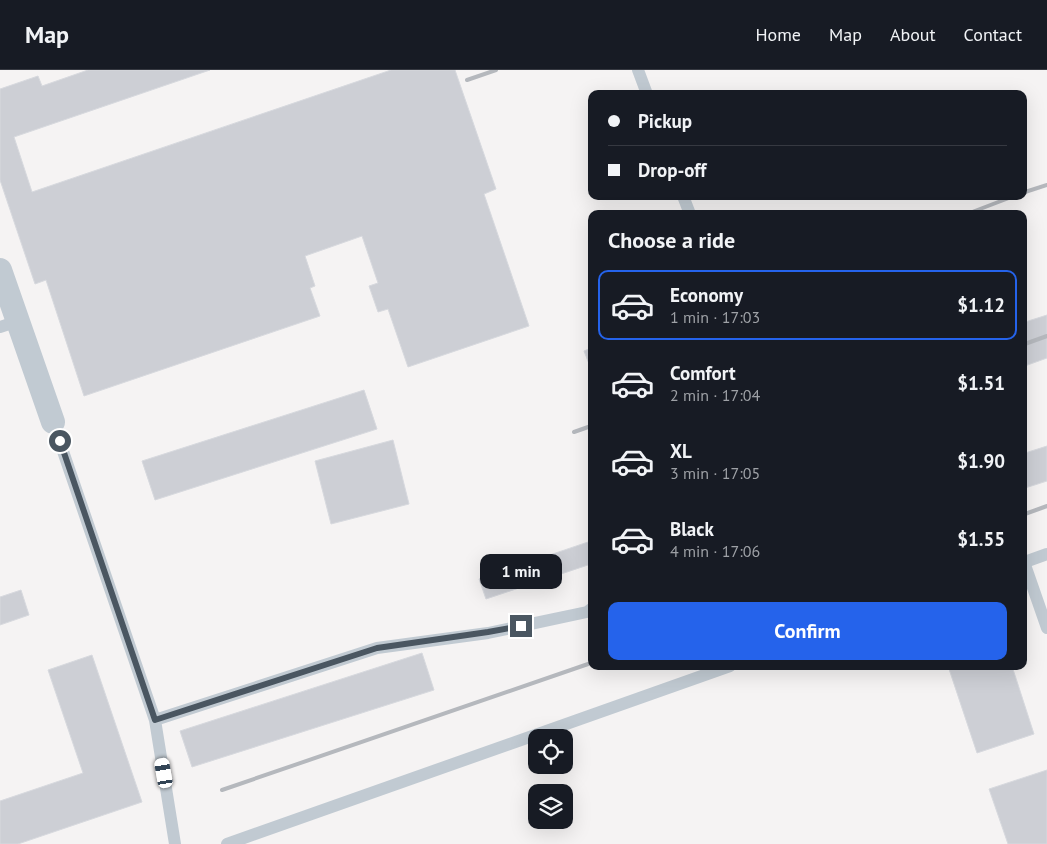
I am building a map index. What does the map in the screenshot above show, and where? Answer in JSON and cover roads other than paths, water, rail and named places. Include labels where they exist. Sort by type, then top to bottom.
[{"type":"street","points":[[0,270],[9,324],[53,422]]},
{"type":"lane","points":[[638,70],[646,90]]},
{"type":"lane","points":[[53,422],[155,720],[175,844]]},
{"type":"lane","points":[[1027,562],[1047,554]]},
{"type":"lane","points":[[1027,574],[1047,628]]},
{"type":"lane","points":[[155,720],[377,648],[488,632],[588,612]]},
{"type":"lane","points":[[227,844],[719,670]]},
{"type":"railway","points":[[467,80],[496,70]]},
{"type":"railway","points":[[1027,191],[1047,185]]},
{"type":"railway","points":[[977,210],[1004,200]]},
{"type":"railway","points":[[1027,343],[1047,336]]},
{"type":"railway","points":[[574,432],[588,427]]},
{"type":"railway","points":[[1027,513],[1047,506]]},
{"type":"railway","points":[[222,790],[588,664]]}]
